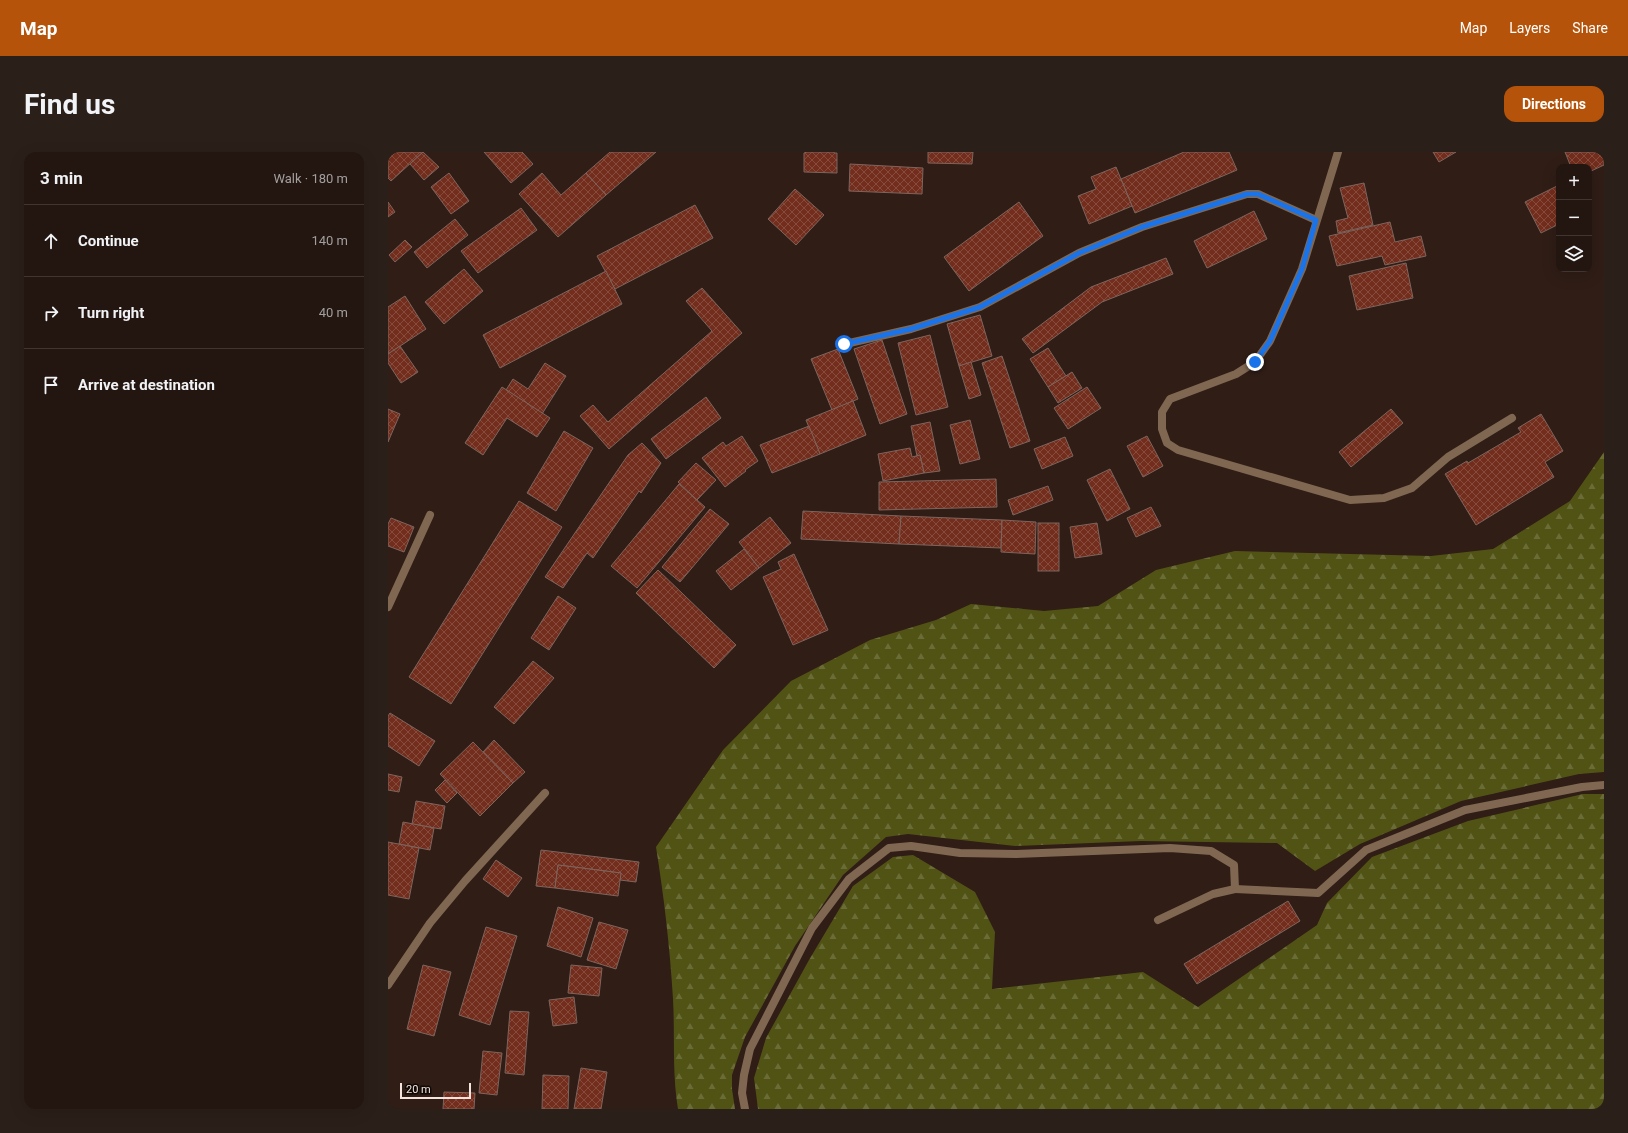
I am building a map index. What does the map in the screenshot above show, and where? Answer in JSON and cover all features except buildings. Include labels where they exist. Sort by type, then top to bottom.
[{"type":"street","points":[[1338,152],[1302,269],[1270,341],[1255,362],[1236,374],[1170,399],[1162,412],[1162,430],[1167,442],[1178,450],[1350,500],[1384,498],[1412,488],[1448,457],[1512,418]]},
{"type":"street","points":[[844,344],[911,329],[980,307],[1079,253],[1142,227],[1247,194],[1258,194],[1316,220]]},
{"type":"street","points":[[388,607],[430,515]]},
{"type":"street","points":[[1158,920],[1213,894],[1235,889],[1318,893],[1366,850],[1465,810],[1582,787],[1604,785]]},
{"type":"street","points":[[388,985],[435,917],[465,881],[545,793]]},
{"type":"street","points":[[745,1109],[742,1093],[744,1075],[750,1049],[812,928],[849,879],[889,848],[910,846],[960,853],[1016,854],[1170,848],[1211,851],[1234,865],[1235,889]]},
{"type":"green space","points":[[1604,452],[1604,772],[1579,774],[1461,801],[1360,844],[1315,871],[1277,843],[1141,841],[1015,846],[908,834],[886,837],[843,875],[795,946],[745,1037],[732,1075],[732,1089],[735,1109],[678,1109],[674,1068],[673,999],[670,961],[656,847],[723,750],[791,681],[870,640],[936,620],[971,604],[1044,611],[1098,606],[1156,570],[1235,551],[1431,556],[1493,549],[1570,501]]},
{"type":"green space","points":[[1583,794],[1604,794],[1604,1109],[758,1109],[754,1078],[766,1038],[809,960],[853,886],[893,857],[913,855],[975,892],[995,932],[992,989],[1143,972],[1198,1007],[1317,925],[1327,903],[1372,857],[1468,821]]},
{"type":"route","points":[[844,344],[911,329],[980,307],[1079,253],[1142,227],[1247,194],[1258,194],[1316,220],[1302,269],[1270,341],[1255,362]]}]
